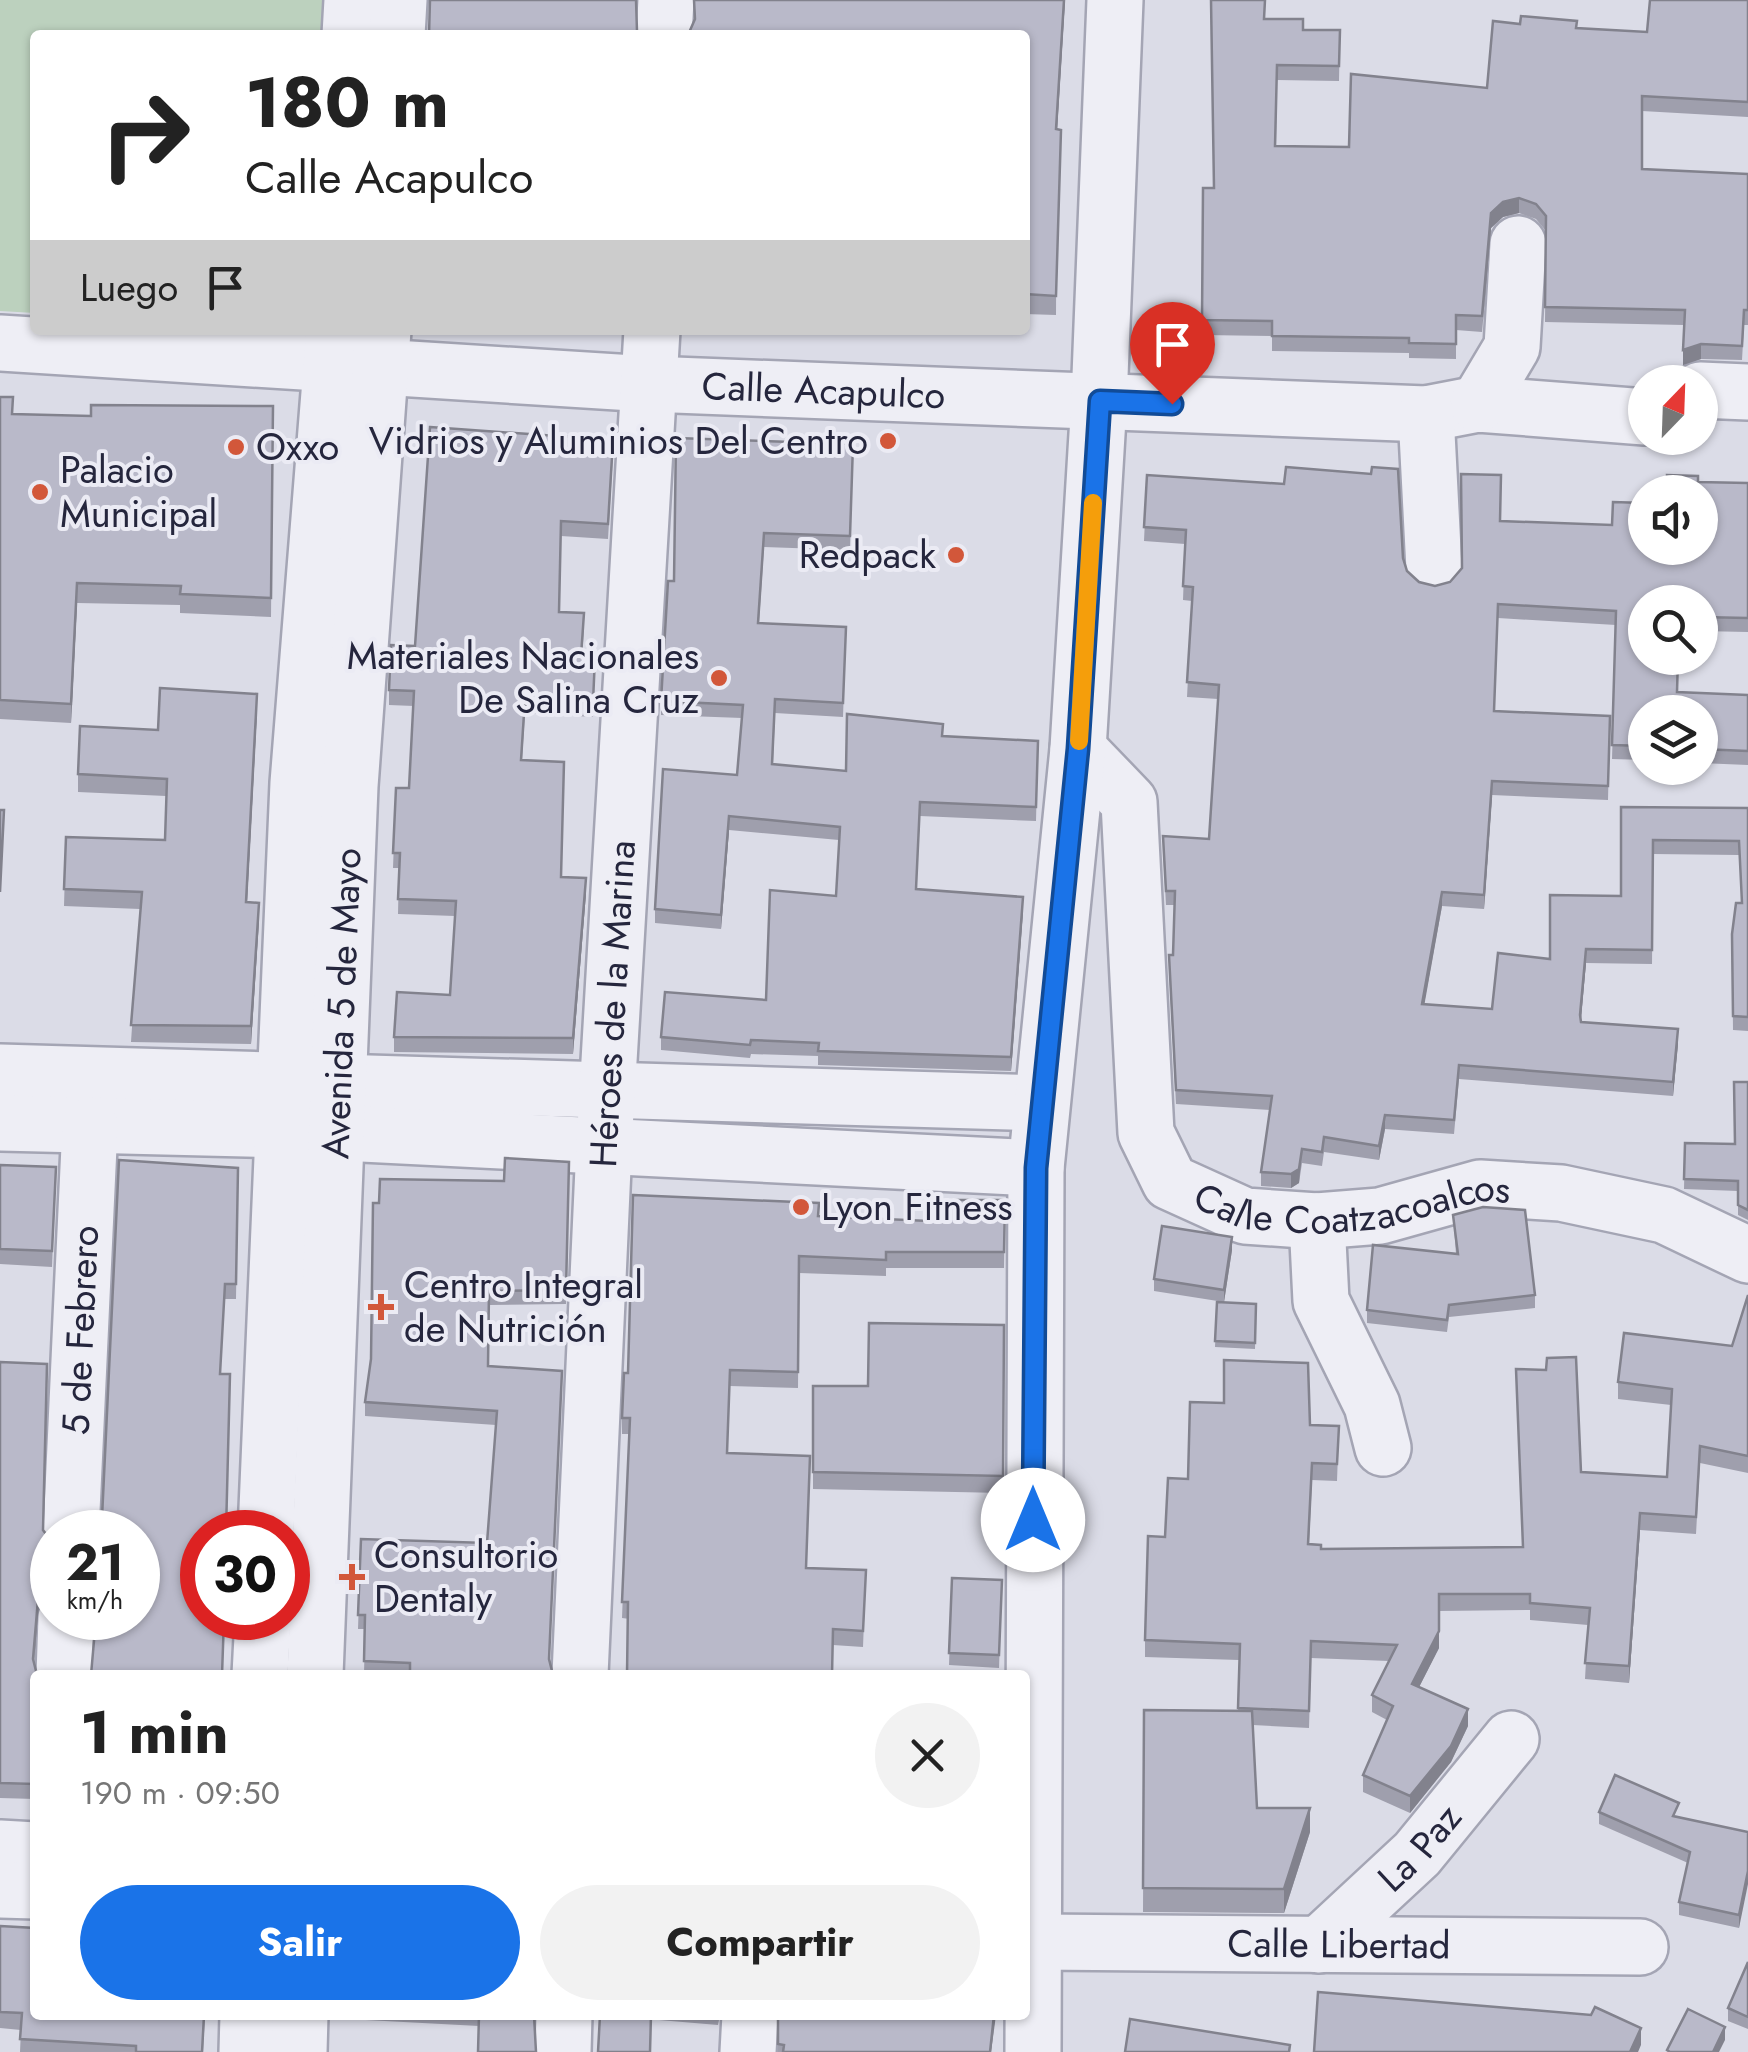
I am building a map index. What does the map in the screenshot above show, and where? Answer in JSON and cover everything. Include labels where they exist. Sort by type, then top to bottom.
[{"type":"street","points":[[350,30],[352,0]]},
{"type":"street","points":[[397,30],[399,0]]},
{"type":"street","points":[[664,30],[666,0]]},
{"type":"street","points":[[1030,1670],[1036,1168],[1078,749],[1100,401],[1114,0]]},
{"type":"street","points":[[1434,569],[1452,409],[1512,347],[1518,244]]},
{"type":"street","name":"Héroes de la Marina","points":[[580,1670],[606,1120],[652,335]]},
{"type":"street","name":"Calle Acapulco","points":[[0,343],[357,347],[649,384],[1628,416]]},
{"type":"street","name":"Avenida 5 de Mayo","points":[[267,1510],[284,1104],[324,784],[357,347]]},
{"type":"street","points":[[1452,409],[1582,384],[1628,386]]},
{"type":"street","points":[[1718,391],[1748,392]]},
{"type":"street","points":[[1718,418],[1748,418]]},
{"type":"street","name":"Calle Coatzacoalcos","points":[[1078,749],[1129,802],[1146,1133],[1170,1182],[1246,1216],[1317,1222],[1380,1216],[1480,1188],[1561,1193],[1664,1215],[1748,1255]]},
{"type":"street","name":"Avenida 5 de Mayo","points":[[315,1670],[340,1106],[324,784]]},
{"type":"street","points":[[0,1072],[284,1104],[606,1120],[1036,1168]]},
{"type":"street","points":[[606,1120],[1041,1103]]},
{"type":"street","points":[[0,1123],[90,1126],[284,1104]]},
{"type":"street","name":"5 de Febrero","points":[[71,1510],[90,1126]]},
{"type":"street","points":[[1317,1222],[1321,1301],[1372,1405],[1383,1448]]},
{"type":"street","points":[[64,1670],[65,1640]]},
{"type":"street","points":[[260,1670],[261,1640]]},
{"type":"street","name":"La Paz","points":[[1320,1945],[1417,1854],[1510,1738]]},
{"type":"street","points":[[1030,1842],[1037,1942],[1033,2052]]},
{"type":"street","points":[[0,1848],[30,1850]]},
{"type":"street","points":[[0,1890],[30,1892]]},
{"type":"street","name":"Calle Libertad","points":[[1037,1942],[1640,1947]]},
{"type":"street","points":[[247,2052],[248,2020]]},
{"type":"street","points":[[299,2052],[300,2020]]},
{"type":"street","points":[[562,2052],[564,2020]]},
{"type":"street","points":[[748,2052],[750,2020]]},
{"type":"green space","points":[[0,0],[342,0],[340,30],[30,30],[30,313],[0,311]]},
{"type":"building","points":[[430,0],[636,0],[637,30],[429,30]]},
{"type":"building","points":[[694,0],[1064,0],[1056,129],[1061,130],[1056,296],[1030,294],[1030,30],[690,30],[695,19]]},
{"type":"building","points":[[1211,0],[1265,0],[1264,19],[1303,19],[1303,30],[1340,30],[1339,66],[1277,65],[1275,146],[1349,147],[1351,74],[1487,88],[1493,21],[1520,24],[1521,16],[1577,21],[1576,28],[1647,32],[1650,0],[1748,0],[1748,102],[1642,96],[1642,169],[1748,174],[1748,310],[1744,310],[1742,346],[1701,344],[1683,350],[1685,310],[1545,307],[1546,216],[1536,204],[1519,198],[1503,202],[1491,213],[1482,316],[1456,315],[1456,344],[1409,343],[1409,338],[1272,336],[1272,321],[1202,320],[1203,188],[1214,188]]},
{"type":"building","points":[[0,397],[13,397],[12,414],[91,416],[91,405],[273,406],[271,598],[180,594],[181,586],[77,583],[71,704],[0,700]]},
{"type":"building","points":[[430,427],[613,440],[608,524],[561,521],[559,612],[584,613],[581,656],[595,657],[593,702],[525,698],[521,760],[564,762],[561,877],[586,878],[573,1038],[394,1037],[397,992],[450,995],[456,901],[398,899],[400,853],[393,853],[396,788],[409,788],[414,691],[389,690],[391,645],[415,646]]},
{"type":"building","points":[[676,438],[853,444],[850,536],[764,533],[758,623],[846,627],[843,703],[775,699],[772,764],[846,771],[847,714],[943,724],[942,736],[1038,741],[1036,807],[920,802],[916,889],[1023,897],[1011,1057],[818,1051],[819,1043],[751,1040],[750,1045],[661,1037],[665,992],[766,1000],[770,890],[836,896],[840,827],[729,816],[721,915],[655,909],[663,769],[737,775],[743,705],[661,701],[668,581],[674,581]]},
{"type":"building","points":[[1286,467],[1371,474],[1372,467],[1398,469],[1407,571],[1419,582],[1435,586],[1450,582],[1462,568],[1461,474],[1501,475],[1500,521],[1612,525],[1613,502],[1628,502],[1628,565],[1718,565],[1718,482],[1748,483],[1748,618],[1718,617],[1718,585],[1628,585],[1628,675],[1678,675],[1677,692],[1748,695],[1748,751],[1718,750],[1718,695],[1628,695],[1628,745],[1612,745],[1616,611],[1498,604],[1494,711],[1610,716],[1608,786],[1492,781],[1484,895],[1442,892],[1422,1004],[1492,1009],[1498,953],[1550,959],[1550,895],[1621,896],[1621,807],[1748,808],[1748,1017],[1733,1016],[1732,934],[1736,903],[1742,903],[1739,841],[1653,840],[1652,950],[1586,949],[1581,1022],[1678,1029],[1673,1082],[1459,1065],[1454,1120],[1385,1115],[1379,1146],[1324,1137],[1322,1152],[1302,1149],[1299,1169],[1291,1174],[1261,1172],[1272,1096],[1176,1090],[1169,955],[1173,955],[1175,891],[1166,891],[1163,836],[1209,839],[1219,685],[1187,682],[1193,587],[1183,586],[1186,530],[1144,527],[1147,475],[1284,484]]},
{"type":"building","points":[[160,688],[257,694],[246,902],[259,903],[251,1026],[131,1025],[142,892],[64,889],[66,837],[165,840],[167,779],[78,774],[80,726],[158,730]]},
{"type":"building","points":[[0,810],[4,810],[0,892]]},
{"type":"building","points":[[1734,1082],[1748,1082],[1748,1210],[1738,1205],[1738,1181],[1684,1179],[1685,1143],[1735,1144]]},
{"type":"building","points":[[505,1158],[569,1162],[566,1290],[489,1291],[488,1366],[562,1371],[549,1659],[552,1670],[410,1670],[410,1663],[364,1661],[365,1615],[358,1615],[361,1539],[487,1543],[497,1411],[365,1402],[371,1359],[373,1203],[379,1203],[380,1179],[504,1181]]},
{"type":"building","points":[[119,1160],[238,1168],[236,1284],[225,1284],[220,1374],[230,1374],[227,1510],[180,1510],[180,1640],[223,1640],[222,1670],[91,1670],[94,1640],[160,1640],[160,1510],[102,1510]]},
{"type":"building","points":[[0,1165],[56,1167],[52,1251],[0,1249]]},
{"type":"building","points":[[633,1195],[819,1203],[818,1216],[928,1221],[928,1200],[1005,1200],[1004,1252],[886,1252],[886,1260],[799,1256],[798,1372],[730,1370],[727,1453],[810,1456],[806,1568],[866,1570],[863,1631],[833,1629],[832,1670],[627,1670],[628,1602],[622,1602],[630,1418],[622,1418],[624,1373],[628,1373]]},
{"type":"building","points":[[1483,1207],[1525,1210],[1535,1295],[1449,1305],[1447,1320],[1367,1310],[1373,1245],[1458,1254],[1453,1215]]},
{"type":"building","points":[[1162,1226],[1232,1237],[1224,1290],[1154,1279]]},
{"type":"building","points":[[1748,1295],[1748,1456],[1700,1446],[1696,1517],[1640,1513],[1629,1666],[1585,1663],[1590,1608],[1530,1603],[1530,1594],[1439,1594],[1439,1631],[1412,1684],[1468,1709],[1451,1746],[1410,1796],[1363,1775],[1393,1706],[1372,1695],[1397,1645],[1311,1641],[1309,1711],[1238,1708],[1240,1644],[1145,1640],[1148,1536],[1165,1537],[1168,1478],[1188,1479],[1190,1402],[1224,1403],[1224,1360],[1308,1363],[1310,1425],[1339,1426],[1337,1464],[1312,1463],[1308,1544],[1321,1545],[1321,1549],[1523,1547],[1516,1369],[1546,1370],[1547,1358],[1576,1357],[1581,1472],[1667,1477],[1672,1389],[1618,1382],[1624,1333],[1732,1346]]},
{"type":"building","points":[[1217,1302],[1256,1304],[1255,1343],[1215,1341]]},
{"type":"building","points":[[869,1323],[1004,1325],[1003,1476],[813,1472],[813,1386],[868,1386]]},
{"type":"building","points":[[0,1362],[47,1364],[43,1510],[30,1510],[30,1640],[35,1640],[36,1670],[30,1670],[30,1784],[0,1783]]},
{"type":"building","points":[[952,1578],[1002,1580],[999,1655],[949,1653]]},
{"type":"building","points":[[1144,1710],[1252,1711],[1257,1808],[1310,1808],[1284,1889],[1143,1888]]},
{"type":"building","points":[[1615,1775],[1679,1803],[1673,1816],[1748,1832],[1748,1871],[1739,1915],[1679,1902],[1690,1852],[1599,1812]]},
{"type":"building","points":[[0,1926],[30,1928],[30,2020],[204,2020],[202,2052],[136,2052],[136,2046],[20,2039],[22,2013],[0,2012]]},
{"type":"building","points":[[1748,1962],[1748,2017],[1728,2008]]},
{"type":"building","points":[[1318,1992],[1591,2015],[1595,2007],[1641,2028],[1630,2052],[1314,2052]]},
{"type":"building","points":[[1688,2009],[1725,2027],[1713,2052],[1667,2050]]},
{"type":"building","points":[[1130,2019],[1290,2045],[1289,2052],[1125,2052]]},
{"type":"building","points":[[479,2020],[534,2020],[536,2052],[478,2052]]},
{"type":"building","points":[[600,2020],[651,2020],[650,2052],[598,2052]]},
{"type":"building","points":[[778,2020],[993,2020],[990,2052],[783,2052],[784,2045],[778,2044]]},
{"type":"slow traffic","points":[[1079,741],[1093,503]]},
{"type":"place","name":"Vidrios y Aluminios Del Centro","points":[[888,441]]},
{"type":"place","name":"Oxxo","points":[[236,447]]},
{"type":"place","name":"Palacio Municipal","points":[[40,492]]},
{"type":"place","name":"Redpack","points":[[956,555]]},
{"type":"place","name":"Materiales Nacionales De Salina Cruz","points":[[719,678]]},
{"type":"place","name":"Lyon Fitness","points":[[801,1207]]},
{"type":"place","name":"Centro Integral de Nutrición","points":[[381,1307]]},
{"type":"place","name":"Consultorio Dentaly","points":[[352,1577]]},
{"type":"route","points":[[1033,1520],[1036,1168],[1078,749],[1100,401],[1172,404]]}]
